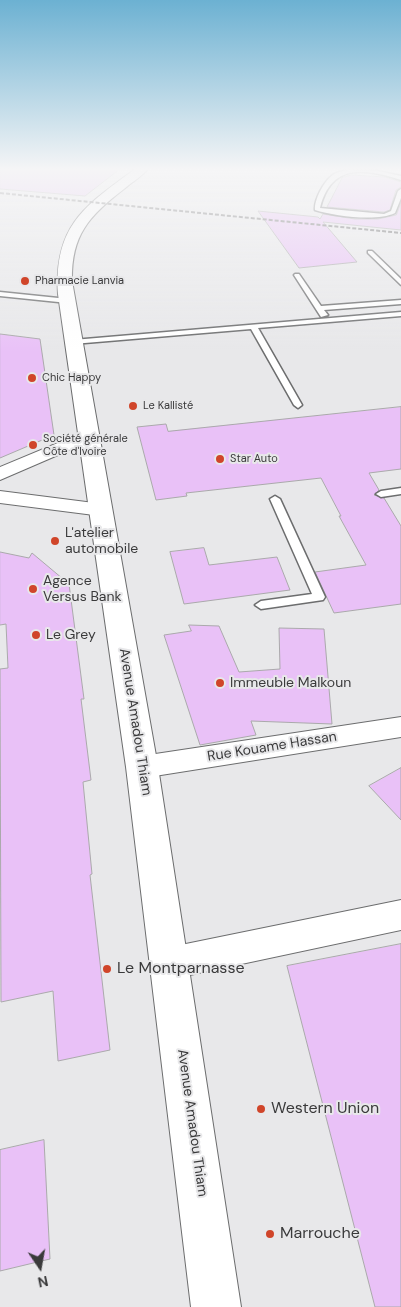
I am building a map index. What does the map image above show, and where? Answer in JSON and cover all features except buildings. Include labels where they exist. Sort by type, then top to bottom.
[{"type":"main road","name":"Avenue Amadou Thiam","points":[[75,230],[68,245],[65,270],[73,342],[102,510],[142,767],[171,963],[216,1307]]},
{"type":"street","points":[[0,474],[89,435]]},
{"type":"street","points":[[0,496],[102,510]]},
{"type":"street","name":"Rue Kouame Hassan","points":[[142,767],[401,727]]},
{"type":"street","points":[[171,963],[401,916]]},
{"type":"lane","points":[[370,252],[401,283]]},
{"type":"lane","points":[[297,275],[328,321]]},
{"type":"lane","points":[[0,294],[68,301]]},
{"type":"lane","points":[[321,308],[401,302]]},
{"type":"lane","points":[[73,342],[401,314]]},
{"type":"lane","points":[[254,328],[298,406]]},
{"type":"lane","points":[[381,494],[401,491]]},
{"type":"lane","points":[[260,605],[319,597],[275,499]]},
{"type":"railway","points":[[371,230],[401,233]]},
{"type":"place","name":"Pharmacie Lanvia","points":[[25,281]]},
{"type":"place","name":"Chic Happy","points":[[32,378]]},
{"type":"place","name":"Le Kallisté","points":[[133,406]]},
{"type":"place","name":"Société générale Côte d'Ivoire","points":[[33,445]]},
{"type":"place","name":"Star Auto","points":[[220,459]]},
{"type":"place","name":"L'atelier automobile","points":[[55,541]]},
{"type":"place","name":"Agence Versus Bank","points":[[33,589]]},
{"type":"place","name":"Le Grey","points":[[36,635]]},
{"type":"place","name":"Immeuble Malkoun","points":[[220,683]]},
{"type":"place","name":"Le Montparnasse","points":[[107,969]]},
{"type":"place","name":"Western Union","points":[[261,1109]]},
{"type":"place","name":"Marrouche","points":[[270,1234]]}]
